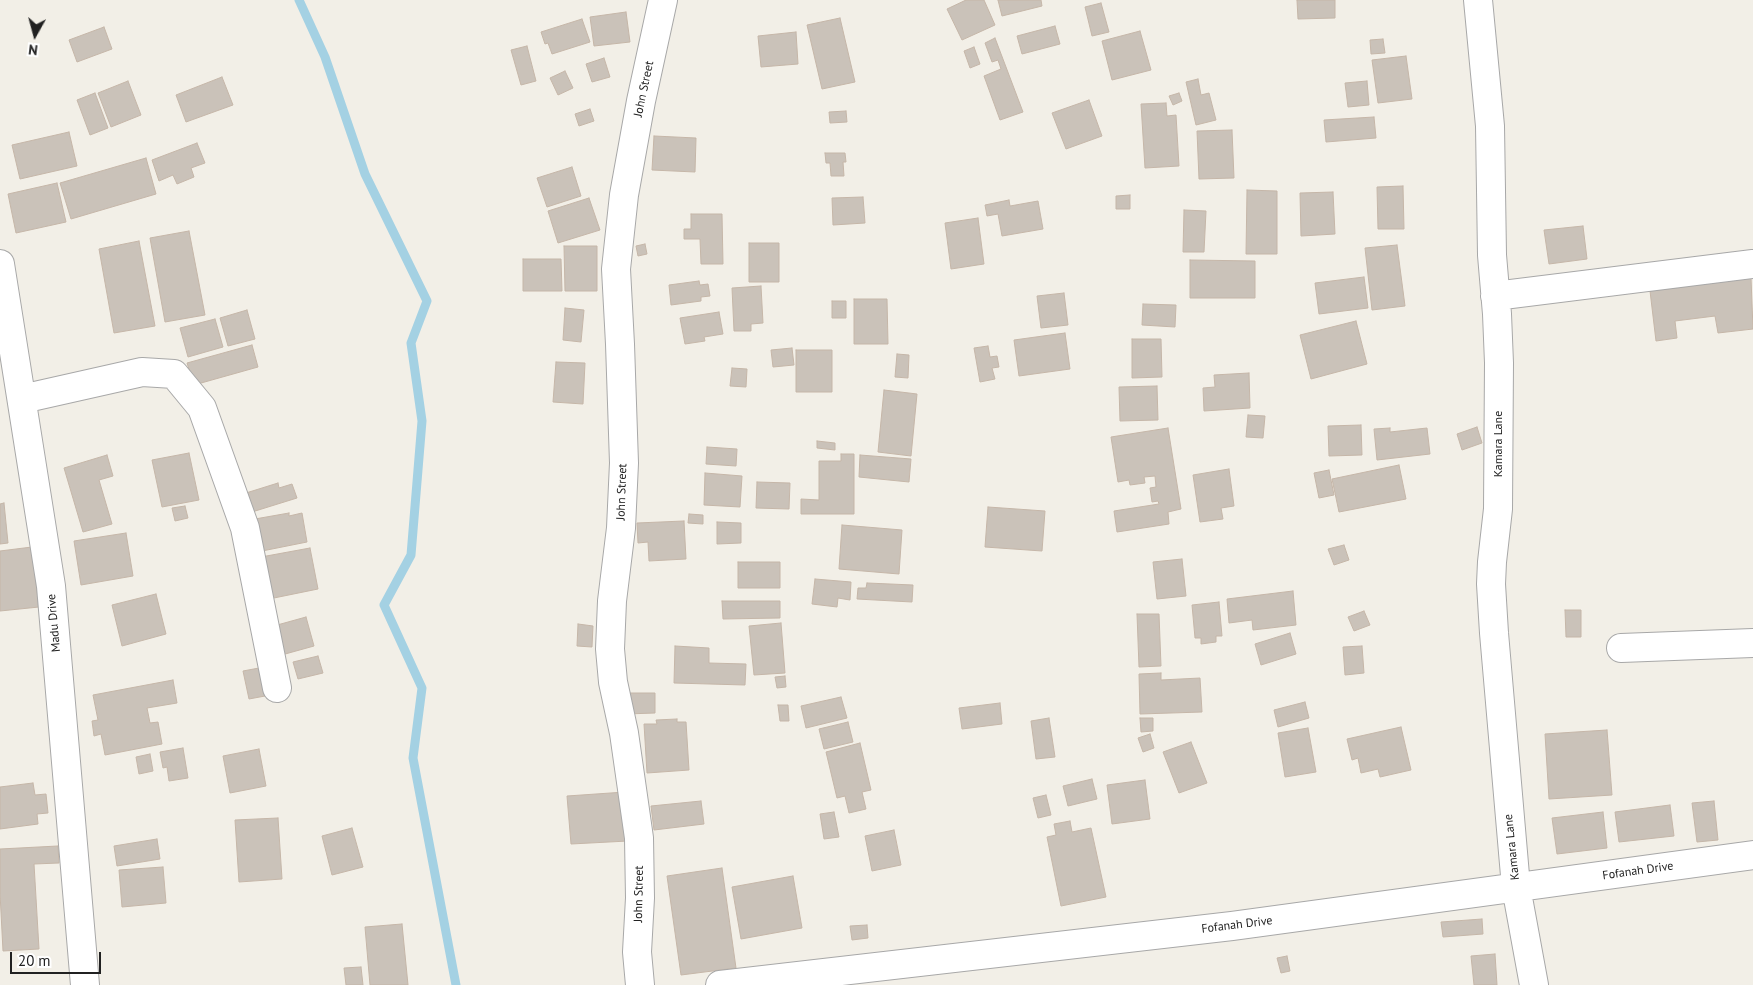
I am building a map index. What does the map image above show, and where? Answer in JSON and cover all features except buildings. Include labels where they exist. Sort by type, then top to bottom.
[{"type":"street","name":"John Street","points":[[640,985],[636,952],[640,898],[639,838],[624,733],[613,682],[610,649],[612,601],[621,528],[624,463],[616,269],[626,186],[641,101],[663,0]]},
{"type":"street","name":"Kamara Lane","points":[[1478,0],[1490,126],[1492,255],[1499,363],[1500,443],[1498,508],[1492,562],[1492,584],[1500,712],[1516,887],[1534,985]]},
{"type":"street","name":"Madu Drive","points":[[0,264],[51,586],[85,985]]},
{"type":"street","points":[[1495,296],[1753,264]]},
{"type":"street","points":[[22,399],[142,372],[174,374],[202,408],[245,528],[277,688]]},
{"type":"street","points":[[1621,648],[1753,643]]},
{"type":"street","name":"Fofanah Drive","points":[[720,985],[1232,926],[1753,855]]},
{"type":"waterway","points":[[299,0],[325,57],[365,174],[427,301],[411,343],[422,421],[411,555],[384,605],[422,688],[413,758],[456,985]]}]
